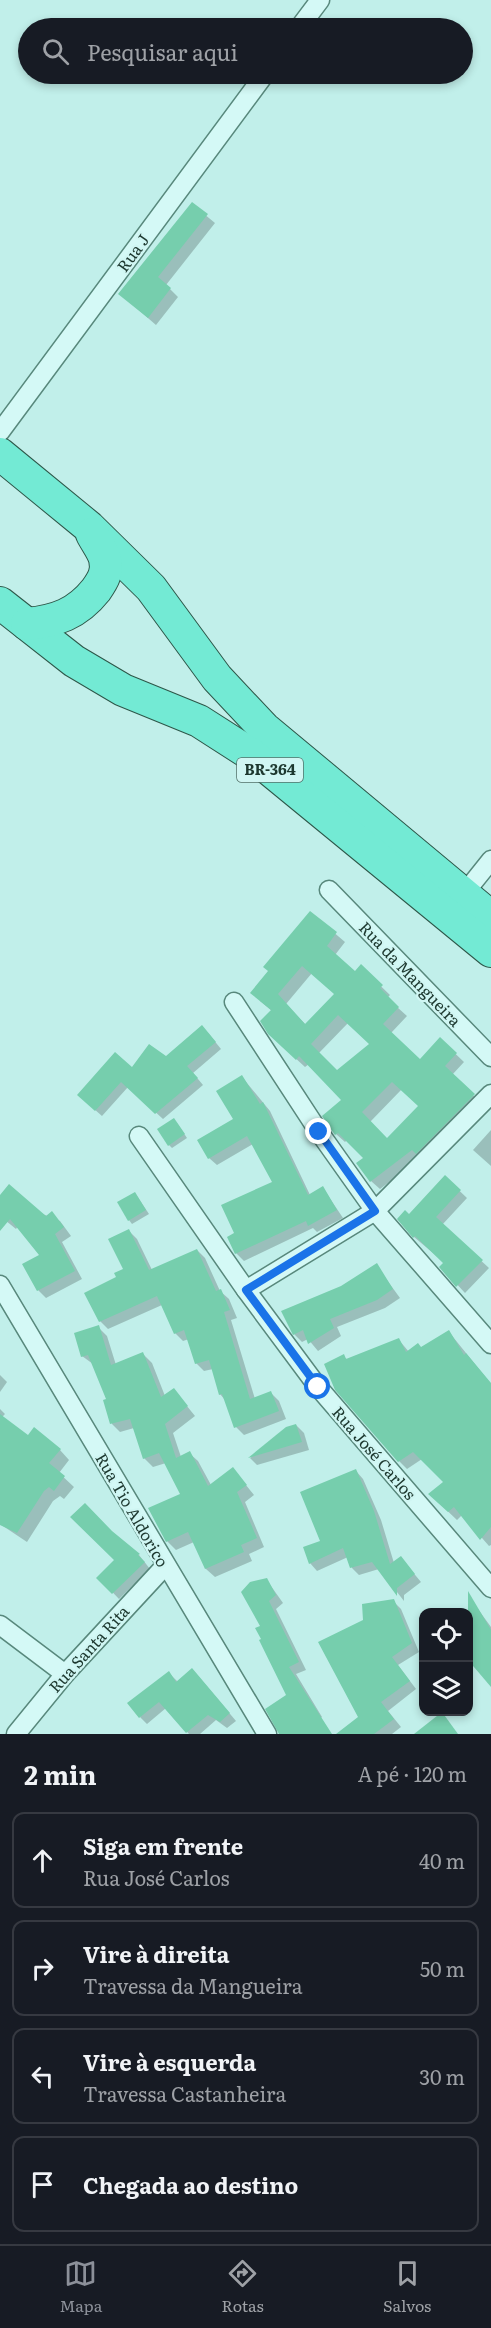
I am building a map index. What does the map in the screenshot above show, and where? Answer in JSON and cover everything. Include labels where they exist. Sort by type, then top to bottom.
[{"type":"highway","name":"BR-364","points":[[0,454],[89,527],[151,588],[217,678],[264,728],[491,917]]},
{"type":"highway","points":[[27,624],[59,619],[74,612],[86,603],[105,577],[105,559],[89,527]]},
{"type":"highway","name":"BR-364","points":[[0,603],[74,661],[123,690],[199,721],[252,755],[491,951]]},
{"type":"street","points":[[306,18],[320,0]]},
{"type":"street","name":"Rua J","points":[[0,432],[258,84]]},
{"type":"street","points":[[463,895],[491,860]]},
{"type":"street","name":"Rua da Mangueira","points":[[329,890],[491,1058]]},
{"type":"street","points":[[234,1002],[319,1132],[375,1211],[491,1344]]},
{"type":"street","points":[[246,1290],[375,1211],[491,1094]]},
{"type":"street","name":"Rua José Carlos","points":[[139,1136],[246,1290],[318,1387],[491,1588]]},
{"type":"street","name":"Rua Tio Aldorico","points":[[0,1285],[165,1566],[267,1734]]},
{"type":"street","name":"Rua Santa Rita","points":[[16,1734],[65,1674],[165,1566]]},
{"type":"street","points":[[0,1625],[65,1674]]},
{"type":"building","points":[[192,202],[208,214],[158,277],[171,288],[148,318],[118,294]]},
{"type":"building","points":[[310,911],[337,932],[327,946],[355,971],[361,964],[383,985],[380,988],[399,1007],[383,1024],[420,1059],[440,1037],[457,1053],[445,1066],[475,1094],[416,1154],[412,1150],[370,1182],[356,1163],[363,1158],[338,1133],[335,1135],[322,1116],[341,1100],[299,1056],[296,1060],[268,1034],[260,1021],[271,1010],[250,993],[268,971],[263,967]],"holes":[[[302,966],[334,994],[305,1024],[278,994]],[[338,1015],[369,1044],[337,1070],[311,1044]],[[392,1082],[418,1106],[387,1138],[362,1112]]]},
{"type":"building","points":[[202,1025],[216,1042],[187,1066],[198,1078],[155,1114],[121,1082],[95,1111],[77,1095],[115,1052],[132,1067],[149,1044],[166,1056]]},
{"type":"building","points":[[242,1075],[260,1104],[263,1102],[308,1195],[323,1186],[337,1210],[308,1226],[306,1221],[235,1254],[227,1237],[234,1233],[221,1205],[272,1182],[247,1136],[208,1159],[197,1140],[233,1119],[216,1091]]},
{"type":"building","points":[[174,1118],[185,1134],[168,1146],[157,1129]]},
{"type":"building","points":[[445,1175],[461,1190],[436,1217],[483,1260],[456,1287],[439,1267],[443,1263],[415,1236],[413,1238],[397,1219],[405,1210],[409,1214]]},
{"type":"building","points":[[9,1184],[46,1216],[52,1211],[64,1227],[55,1234],[75,1271],[37,1291],[22,1264],[39,1255],[10,1219],[0,1231],[0,1195]]},
{"type":"building","points":[[135,1192],[146,1210],[128,1221],[117,1202]]},
{"type":"building","points":[[129,1229],[149,1270],[197,1249],[216,1291],[221,1289],[230,1310],[224,1312],[250,1399],[271,1391],[279,1411],[234,1428],[222,1394],[219,1395],[209,1360],[195,1364],[184,1330],[174,1334],[157,1296],[99,1322],[84,1293],[116,1277],[114,1273],[123,1269],[108,1239]]},
{"type":"building","points":[[377,1263],[393,1289],[377,1300],[330,1319],[334,1328],[308,1344],[303,1330],[293,1335],[281,1311],[341,1286]]},
{"type":"building","points":[[99,1325],[111,1365],[143,1352],[161,1397],[174,1388],[188,1406],[165,1424],[176,1458],[190,1451],[208,1486],[233,1467],[247,1485],[237,1492],[257,1538],[241,1545],[244,1552],[205,1569],[188,1532],[166,1542],[148,1508],[180,1494],[159,1453],[143,1459],[130,1419],[110,1424],[103,1400],[106,1399],[88,1355],[81,1357],[74,1333]]},
{"type":"building","points":[[449,1330],[464,1355],[466,1353],[491,1383],[491,1527],[480,1540],[454,1507],[448,1512],[428,1494],[443,1482],[413,1452],[398,1462],[335,1390],[324,1364],[344,1354],[346,1359],[399,1338],[406,1352],[418,1343],[421,1347]]},
{"type":"building","points":[[0,1414],[28,1435],[34,1427],[61,1449],[49,1463],[65,1476],[54,1491],[49,1487],[44,1491],[17,1533],[0,1525]]},
{"type":"building","points":[[296,1424],[302,1442],[248,1458],[286,1427]]},
{"type":"building","points":[[356,1469],[374,1511],[390,1564],[401,1556],[415,1574],[397,1588],[397,1596],[372,1562],[350,1568],[343,1548],[309,1564],[303,1547],[320,1541],[300,1492]]},
{"type":"building","points":[[85,1503],[112,1531],[140,1554],[138,1555],[145,1562],[112,1594],[96,1578],[114,1560],[70,1517]]},
{"type":"building","points":[[267,1578],[276,1595],[269,1601],[299,1662],[289,1667],[332,1734],[279,1734],[265,1709],[286,1695],[259,1640],[261,1639],[255,1628],[260,1626],[241,1592],[250,1582]]},
{"type":"building","points":[[468,1591],[491,1630],[491,1687],[473,1666],[473,1608],[468,1608]]},
{"type":"building","points":[[394,1599],[412,1643],[392,1657],[410,1681],[381,1702],[394,1719],[374,1734],[336,1734],[358,1717],[318,1642],[363,1620],[362,1604]]},
{"type":"building","points":[[192,1668],[230,1713],[220,1722],[208,1715],[186,1733],[159,1702],[139,1718],[127,1703],[169,1671],[176,1682]]},
{"type":"building","points":[[437,1716],[445,1716],[458,1734],[414,1734]]},
{"type":"route","points":[[318,1387],[246,1290],[375,1211],[319,1132]]}]
